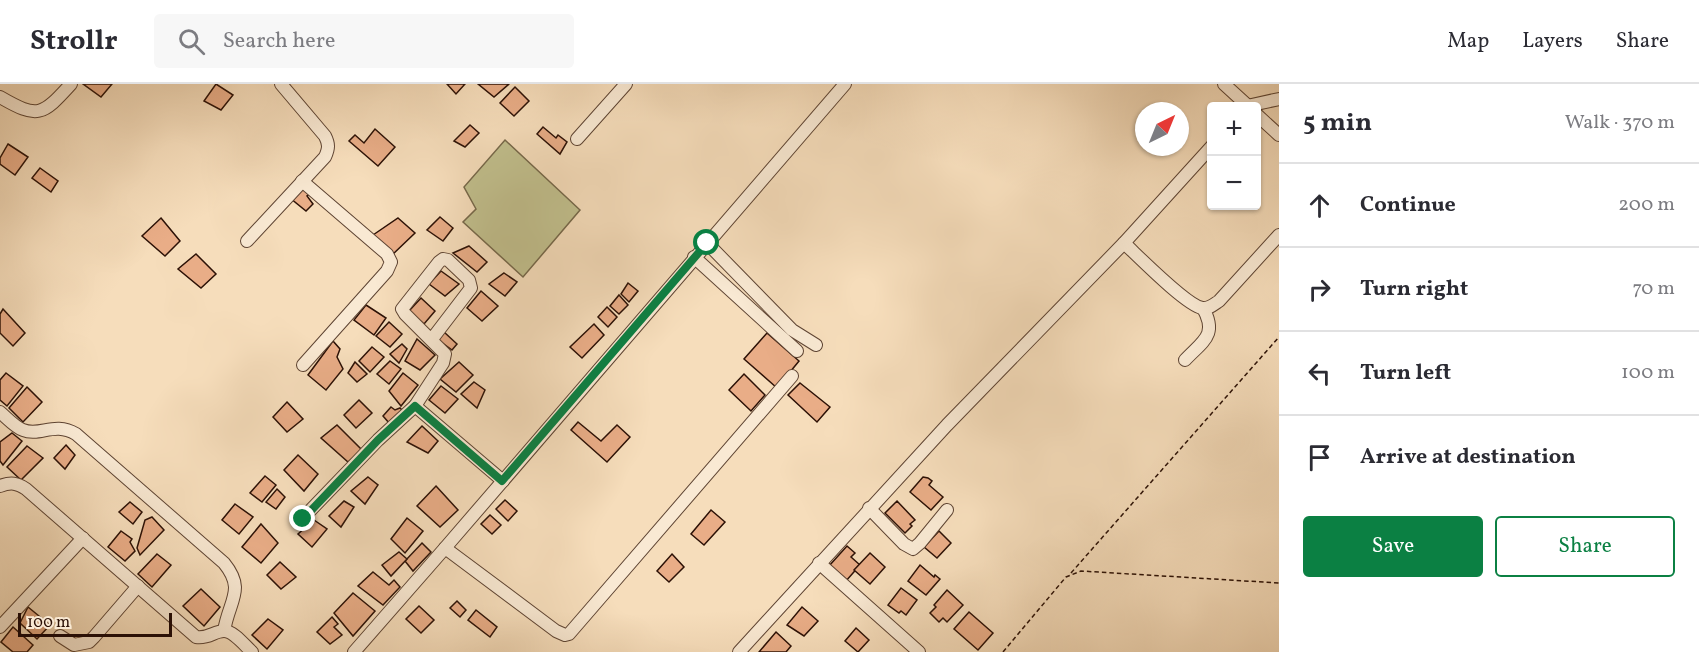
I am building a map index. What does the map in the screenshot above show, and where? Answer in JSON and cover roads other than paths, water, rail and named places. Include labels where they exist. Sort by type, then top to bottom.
[{"type":"street","points":[[0,97],[19,108],[37,112],[52,105],[71,84]]},
{"type":"street","points":[[247,241],[325,157],[329,143],[281,84]]},
{"type":"street","points":[[577,139],[626,84]]},
{"type":"street","points":[[354,652],[845,84]]},
{"type":"street","points":[[1224,84],[1244,102]]},
{"type":"street","points":[[1261,103],[1279,99]]},
{"type":"street","points":[[1261,118],[1279,135]]},
{"type":"street","points":[[739,652],[946,425],[1124,243],[1207,152]]},
{"type":"street","points":[[302,181],[387,254],[391,262],[387,271],[303,365]]},
{"type":"street","points":[[1124,243],[1189,301],[1203,308],[1210,308],[1279,235]]},
{"type":"street","points":[[707,243],[792,330],[816,345]]},
{"type":"street","points":[[694,257],[797,351]]},
{"type":"street","points":[[303,519],[378,440],[415,406],[446,359],[443,350],[405,314],[402,309],[439,262],[448,260],[469,280],[471,288],[432,339]]},
{"type":"street","points":[[1185,360],[1211,328],[1210,320],[1203,308]]},
{"type":"street","points":[[446,548],[556,631],[565,635],[569,634],[792,375]]},
{"type":"street","points":[[415,406],[502,481]]},
{"type":"street","points":[[0,412],[23,430],[63,428],[76,434],[224,562],[236,582],[224,631]]},
{"type":"street","points":[[0,486],[9,483],[18,484],[196,637],[203,638],[224,631],[231,633],[252,652]]},
{"type":"street","points":[[869,508],[904,544],[913,549],[947,510]]},
{"type":"street","points":[[0,627],[83,538]]},
{"type":"street","points":[[819,564],[918,652]]},
{"type":"street","points":[[60,636],[74,645],[88,642],[138,586]]}]
